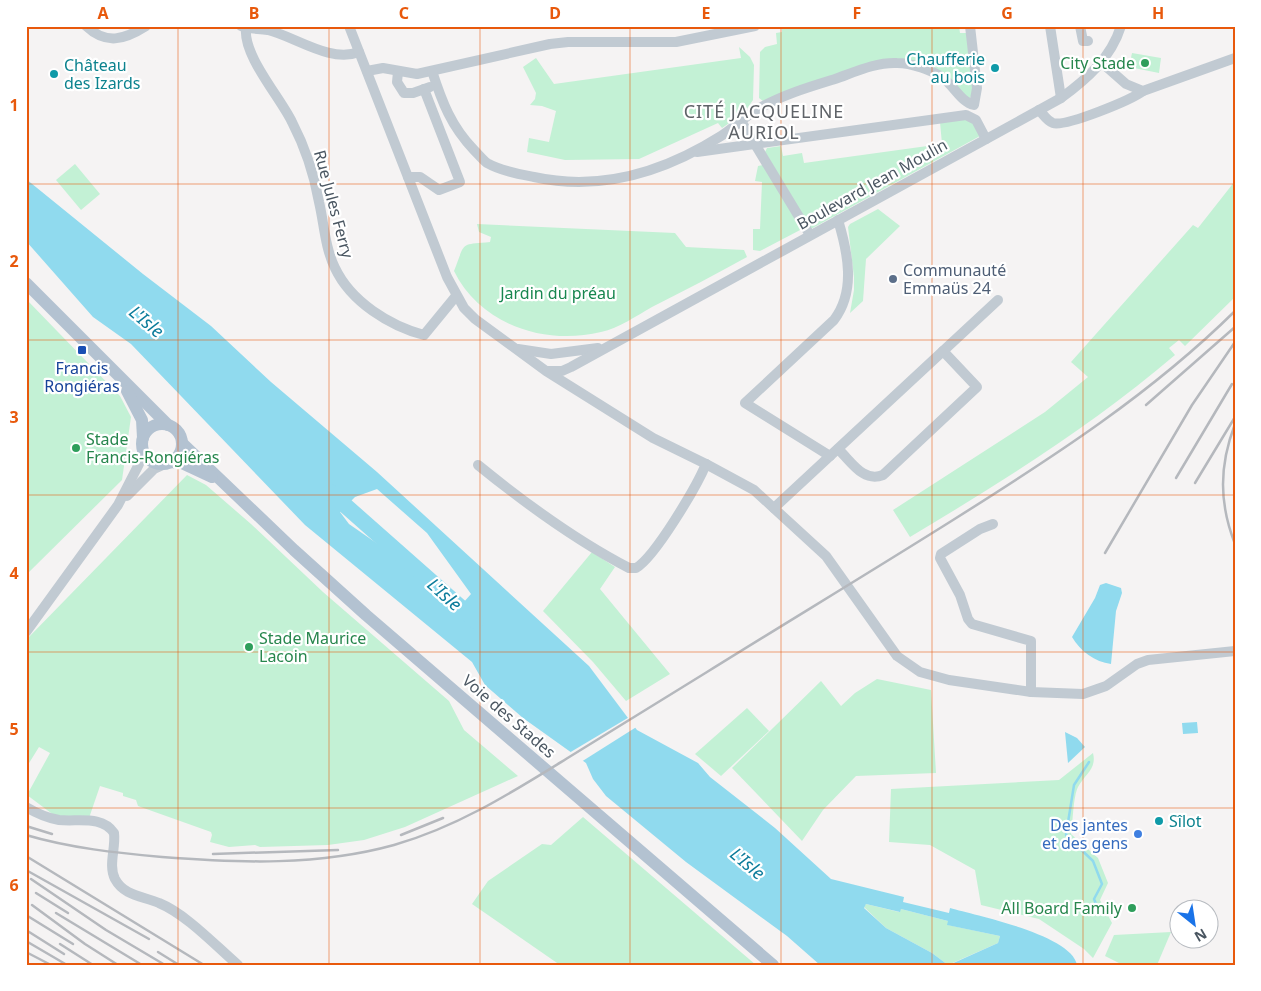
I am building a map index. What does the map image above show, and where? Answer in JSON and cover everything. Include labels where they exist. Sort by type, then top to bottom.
[{"type":"main road","points":[[26,283],[111,368],[168,425],[176,430],[182,442],[179,454],[168,463],[149,459],[143,444],[142,420],[137,408],[111,368]]},
{"type":"main road","points":[[143,444],[146,433],[156,425],[168,425]]},
{"type":"main road","name":"Voie des Stades","points":[[182,442],[294,550],[366,615],[773,965]]},
{"type":"main road","name":"Voie des Stades","points":[[168,463],[182,463],[201,470],[229,487]]},
{"type":"street","points":[[86,26],[96,35],[111,40],[130,36],[146,26]]},
{"type":"street","points":[[350,26],[456,296],[476,319],[546,371],[653,438],[743,483],[774,508],[826,556],[897,656],[920,672],[949,680],[1061,695],[1093,692],[1137,664],[1148,660],[1235,651]]},
{"type":"street","points":[[367,71],[382,68],[409,74],[432,71],[550,44],[568,42],[676,42],[755,26]]},
{"type":"street","points":[[432,71],[446,112],[460,136],[487,163],[512,172],[565,182],[610,182],[638,176],[688,154],[722,136],[760,108],[788,95],[870,66],[897,63],[919,68],[943,78],[966,103],[974,105],[977,88],[970,26]]},
{"type":"street","points":[[1050,26],[1062,98]]},
{"type":"street","points":[[1080,26],[1083,42],[1088,40]]},
{"type":"street","name":"Boulevard Jean Moulin","points":[[546,371],[562,371],[571,367],[1062,98],[1080,84],[1102,62],[1121,26]]},
{"type":"street","points":[[243,27],[269,30],[326,52],[349,54],[359,52]]},
{"type":"street","name":"Rue Jules Ferry","points":[[243,27],[247,44],[292,122],[306,154],[319,200],[327,244],[335,269],[355,296],[381,317],[424,335],[456,296]]},
{"type":"street","points":[[1039,110],[1049,121],[1061,124],[1128,102],[1143,91],[1235,58]]},
{"type":"street","points":[[1102,62],[1126,84],[1143,91]]},
{"type":"street","points":[[398,72],[396,82],[404,93],[413,94],[436,84]]},
{"type":"street","points":[[408,177],[420,177],[439,190],[460,182],[424,89]]},
{"type":"street","points":[[688,154],[966,114],[976,120],[986,139]]},
{"type":"street","points":[[742,120],[810,235]]},
{"type":"street","points":[[830,456],[745,403],[834,320],[843,308],[848,284],[838,220]]},
{"type":"street","points":[[774,508],[998,300]]},
{"type":"street","name":"Boulevard Jean Moulin","points":[[517,349],[551,354],[594,350],[613,343]]},
{"type":"street","points":[[838,449],[864,474],[876,478],[883,475],[977,387],[943,351]]},
{"type":"street","points":[[546,371],[551,354]]},
{"type":"street","points":[[571,367],[568,377],[573,389]]},
{"type":"street","points":[[118,506],[139,464],[143,444]]},
{"type":"street","points":[[26,632],[118,506],[154,469],[168,463]]},
{"type":"street","points":[[478,465],[523,501],[584,543],[629,568],[636,568],[642,564],[658,544],[688,498],[706,464]]},
{"type":"street","points":[[993,524],[980,529],[941,554],[940,558],[960,595],[968,619],[972,624],[1031,641],[1031,692]]},
{"type":"street","points":[[26,807],[38,814],[59,820],[96,821],[106,824],[114,833],[112,862],[114,877],[124,890],[159,903],[176,913],[238,965]]},
{"type":"green space","points":[[782,26],[959,26],[960,33],[967,33],[973,88],[969,103],[944,76],[897,61],[763,101],[759,98],[760,52],[765,47],[777,44],[776,33],[782,32]]},
{"type":"green space","points":[[739,47],[750,57],[754,65],[753,100],[744,113],[722,128],[718,123],[639,159],[565,160],[527,152],[529,138],[549,142],[556,111],[542,106],[530,105],[535,99],[536,93],[523,67],[536,58],[554,84],[741,58]]},
{"type":"green space","name":"City Stade","points":[[1132,53],[1161,58],[1159,73],[1129,67]]},
{"type":"green space","points":[[966,118],[971,120],[980,136],[811,229],[765,152],[767,148],[781,146],[783,156],[802,153],[804,163],[942,144],[940,122]]},
{"type":"green space","points":[[75,164],[100,194],[81,210],[56,180]]},
{"type":"green space","points":[[763,165],[802,229],[760,251],[753,250],[753,229],[760,229],[762,182],[755,181],[758,166]]},
{"type":"green space","points":[[1235,181],[1235,297],[1185,346],[1179,340],[1169,348],[1175,355],[1112,405],[1013,474],[910,537],[893,510],[1045,412],[1088,377],[1071,362],[1193,225],[1198,228]]},
{"type":"green space","points":[[878,209],[900,226],[866,259],[863,301],[850,313],[854,277],[848,227],[850,224]]},
{"type":"green space","name":"Jardin du préau","points":[[477,224],[675,233],[686,247],[744,250],[747,257],[614,328],[579,336],[558,336],[536,333],[516,327],[480,305],[465,289],[454,271],[462,249],[468,245],[490,242],[491,237],[479,232]]},
{"type":"green space","name":"Stade Francis-Rongiéras","points":[[26,299],[120,396],[131,417],[122,480],[26,575]]},
{"type":"green space","name":"Stade Maurice Lacoin","points":[[187,475],[206,485],[251,524],[323,592],[449,701],[464,730],[518,776],[405,827],[364,840],[328,845],[229,847],[210,842],[211,832],[138,806],[136,800],[123,796],[123,793],[100,786],[89,818],[55,816],[27,795],[50,753],[39,747],[26,768],[26,640]]},
{"type":"green space","points":[[592,552],[615,567],[600,589],[670,674],[626,701],[593,662],[543,611]]},
{"type":"green space","points":[[877,679],[931,690],[936,773],[856,776],[823,810],[802,841],[732,768],[821,681],[841,706],[855,693]]},
{"type":"green space","points":[[747,708],[769,731],[721,776],[695,754]]},
{"type":"green space","points":[[1093,753],[1092,767],[1076,791],[1071,834],[1098,858],[1108,883],[1100,900],[1112,923],[1093,958],[1084,949],[1039,919],[981,905],[975,870],[930,845],[889,842],[891,789],[1059,780]]},
{"type":"green space","points":[[583,817],[756,965],[560,965],[472,904],[488,881],[542,844],[551,845]]},
{"type":"green space","points":[[866,904],[899,912],[901,909],[948,921],[948,925],[1000,936],[998,943],[948,965],[932,953],[886,928],[864,907]]},
{"type":"green space","points":[[1168,932],[1168,939],[1157,965],[1123,965],[1105,956],[1114,935]]},
{"type":"water","points":[[26,179],[143,274],[211,326],[271,382],[377,472],[589,666],[637,730],[698,763],[710,777],[775,828],[831,879],[904,897],[903,902],[949,913],[950,908],[1022,928],[1059,945],[1071,954],[1077,965],[949,965],[998,943],[1000,936],[947,925],[948,921],[901,909],[900,912],[866,904],[864,908],[886,928],[932,953],[948,965],[820,965],[787,936],[686,862],[606,796],[593,779],[586,763],[523,718],[485,685],[472,662],[305,525],[131,344],[93,317],[26,241]],"holes":[[[377,489],[427,533],[471,594],[456,611],[385,549],[349,524],[340,512],[355,497]]]},
{"type":"water","points":[[1106,583],[1121,588],[1122,593],[1116,611],[1111,664],[1099,661],[1088,655],[1072,637],[1095,598],[1100,585]]},
{"type":"water","points":[[1197,722],[1198,733],[1183,734],[1182,723]]},
{"type":"water","points":[[1065,732],[1077,738],[1085,747],[1068,763]]},
{"type":"pier","points":[[631,716],[638,726],[581,762],[569,753]]},
{"type":"waterway","name":"L'Isle","points":[[330,492],[476,621]]},
{"type":"waterway","points":[[1089,762],[1074,785],[1066,835],[1093,861],[1102,884],[1094,899],[1099,911]]},
{"type":"railway","points":[[26,835],[77,847],[128,854],[220,861],[279,861],[337,857],[365,852],[417,838],[440,829],[483,808],[525,784],[953,520],[1064,448],[1170,370],[1235,311]]},
{"type":"railway","points":[[1146,405],[1235,327]]},
{"type":"railway","points":[[1105,553],[1192,405],[1235,342]]},
{"type":"railway","points":[[1176,478],[1232,384]]},
{"type":"railway","points":[[1195,483],[1235,417]]},
{"type":"railway","points":[[1235,424],[1226,455],[1223,484],[1226,514],[1235,544]]},
{"type":"railway","points":[[401,835],[443,818]]},
{"type":"railway","points":[[26,826],[52,834]]},
{"type":"railway","points":[[213,854],[338,850]]},
{"type":"railway","points":[[26,856],[204,965]]},
{"type":"railway","points":[[26,870],[149,939]]},
{"type":"railway","points":[[31,879],[106,930],[165,965]]},
{"type":"railway","points":[[36,893],[68,913]]},
{"type":"railway","points":[[32,905],[85,944],[118,965]]},
{"type":"railway","points":[[56,913],[142,965]]},
{"type":"railway","points":[[26,915],[73,944]]},
{"type":"railway","points":[[26,930],[64,954]]},
{"type":"railway","points":[[26,941],[67,965]]},
{"type":"railway","points":[[60,944],[93,965]]},
{"type":"railway","points":[[26,952],[51,965]]},
{"type":"railway","points":[[158,952],[179,965]]},
{"type":"place","name":"City Stade","points":[[1145,63]]},
{"type":"place","name":"Chaufferie au bois","points":[[995,68]]},
{"type":"place","name":"Château des Izards","points":[[54,74]]},
{"type":"place","name":"Communauté Emmaüs 24","points":[[893,279]]},
{"type":"place","name":"Francis Rongiéras","points":[[82,350]]},
{"type":"place","name":"Stade Francis-Rongiéras","points":[[76,448]]},
{"type":"place","name":"Stade Maurice Lacoin","points":[[249,647]]},
{"type":"place","name":"Sîlot","points":[[1159,821]]},
{"type":"place","name":"Des jantes et des gens","points":[[1138,834]]},
{"type":"place","name":"All Board Family","points":[[1132,908]]},
{"type":"district","name":"CITÉ JACQUELINE AURIOL","points":[[764,121]]}]
